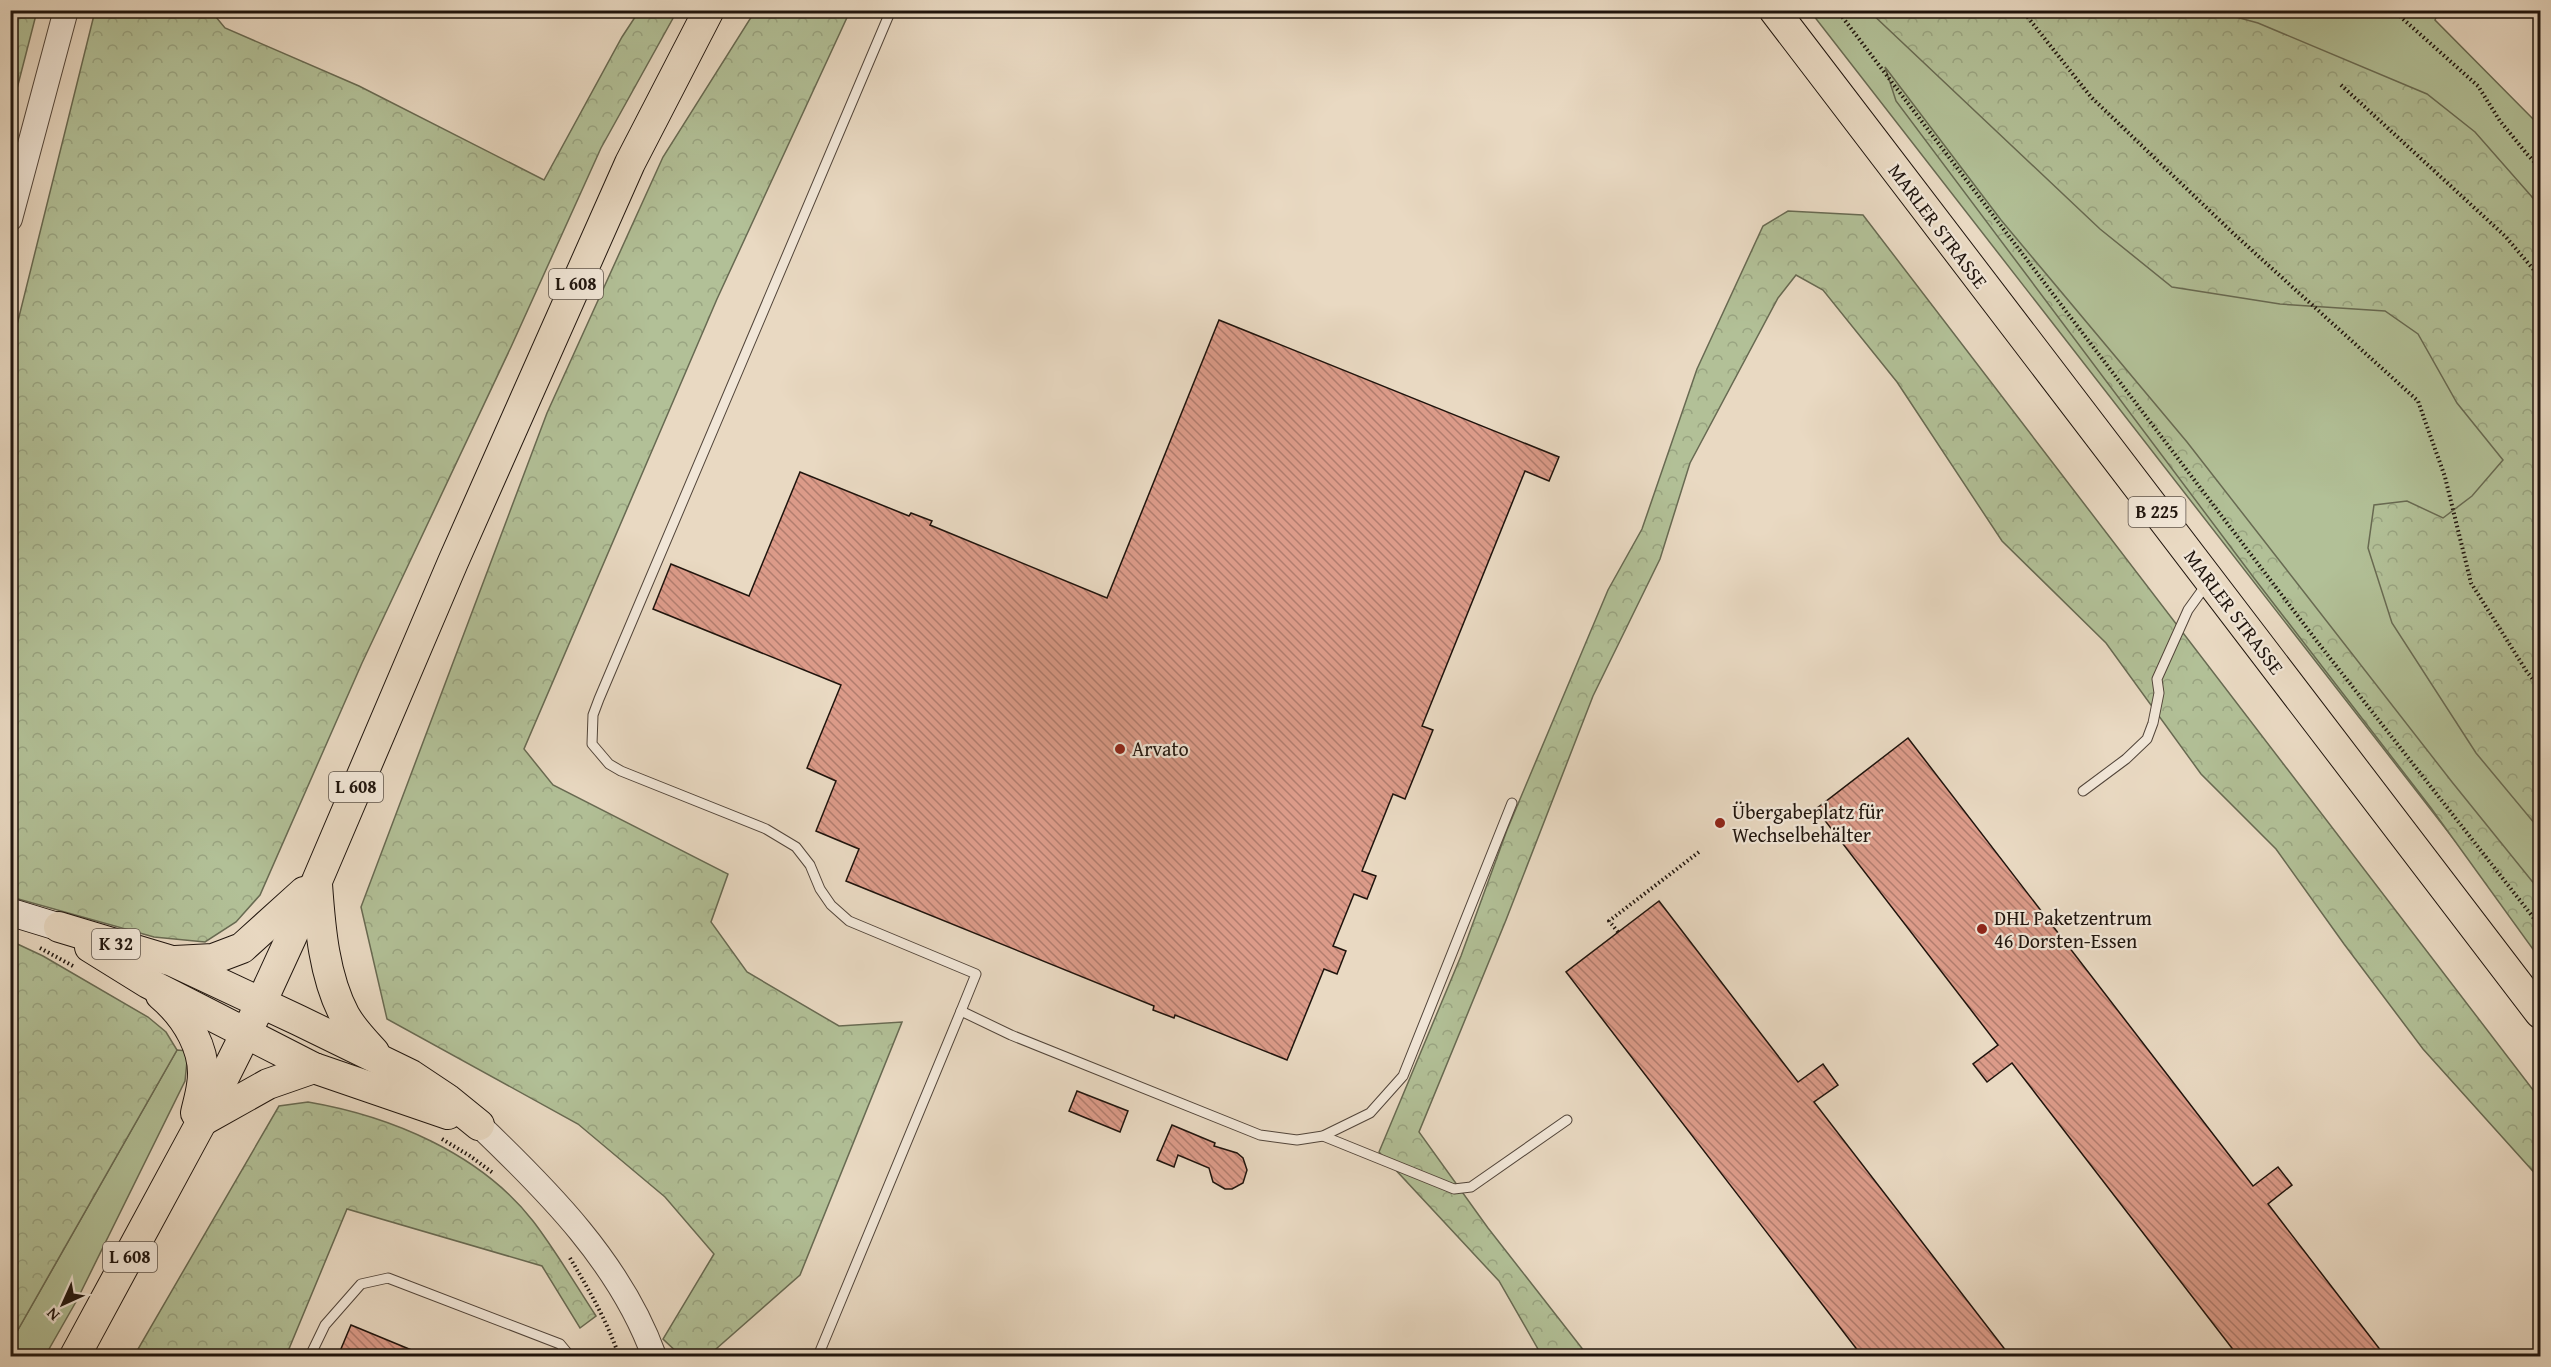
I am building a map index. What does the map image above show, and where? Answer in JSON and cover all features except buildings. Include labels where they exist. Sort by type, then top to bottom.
[{"type":"main road","name":"L 608","points":[[75,1356],[202,1121],[261,1004],[317,881],[415,649],[630,164],[709,10]]},
{"type":"main road","name":"MARLER STRASSE","points":[[1773,10],[2541,1013]]},
{"type":"main road","points":[[172,961],[213,959],[242,948],[317,881]]},
{"type":"main road","points":[[317,881],[322,938],[344,1014],[355,1031],[384,1062]]},
{"type":"main road","name":"K 32","points":[[10,912],[172,961],[261,1004]]},
{"type":"main road","points":[[59,927],[148,983],[315,1068],[479,1125]]},
{"type":"main road","points":[[148,983],[177,1008],[200,1052],[203,1083],[182,1156]]},
{"type":"main road","points":[[261,1004],[411,1075],[447,1099],[479,1125]]},
{"type":"main road","points":[[202,1121],[268,1084],[315,1068]]},
{"type":"street","points":[[10,219],[66,10]]},
{"type":"street","points":[[479,1125],[553,1199],[600,1258],[624,1293],[644,1329],[654,1356]]},
{"type":"lane","points":[[818,1356],[976,974],[849,921],[825,897],[810,865],[796,847],[766,829],[621,771],[609,764],[592,744],[592,715],[891,10]]},
{"type":"lane","points":[[2083,791],[2126,759],[2147,739],[2154,723],[2159,693],[2157,679],[2188,610],[2210,580]]},
{"type":"lane","points":[[961,1011],[1011,1035],[1260,1136],[1297,1140],[1323,1136],[1370,1113],[1403,1076],[1512,803]]},
{"type":"lane","points":[[1323,1136],[1454,1190],[1471,1187],[1567,1120]]},
{"type":"lane","points":[[310,1356],[325,1325],[361,1284],[387,1278],[560,1344],[570,1356]]},
{"type":"path","points":[[1837,10],[2312,635],[2541,926]]},
{"type":"path","points":[[2022,10],[2091,97],[2235,235],[2418,401],[2445,477],[2471,583],[2527,672],[2541,688]]},
{"type":"path","points":[[2393,10],[2478,86],[2500,121],[2526,154],[2541,168]]},
{"type":"path","points":[[2341,85],[2505,236],[2541,277]]},
{"type":"path","points":[[1618,932],[1609,921],[1699,852]]},
{"type":"path","points":[[440,1138],[498,1176]]},
{"type":"path","points":[[567,1254],[591,1292],[619,1356]]},
{"type":"green space","points":[[2103,10],[2106,14],[2112,10],[2214,11],[2258,23],[2427,94],[2475,132],[2540,206],[2540,830],[2476,753],[2392,623],[2368,548],[2374,505],[2407,501],[2443,518],[2472,496],[2503,460],[2457,403],[2418,334],[2385,311],[2280,304],[2172,287],[2100,229],[1869,11]]},
{"type":"green space","points":[[10,11],[37,11],[11,112]]},
{"type":"green space","points":[[95,11],[211,11],[225,28],[359,86],[544,180],[622,37],[639,11],[677,11],[601,148],[511,347],[362,663],[260,895],[236,922],[205,942],[154,937],[11,897],[11,349]]},
{"type":"green space","points":[[755,11],[850,11],[717,299],[524,749],[553,785],[728,874],[711,922],[747,972],[839,1026],[902,1022],[800,1275],[708,1356],[681,1356],[663,1339],[714,1254],[665,1197],[578,1124],[387,1019],[361,907],[547,413],[663,157]]},
{"type":"green space","points":[[1810,11],[2439,11],[2435,20],[2540,126],[2540,950]]},
{"type":"green space","points":[[1885,67],[2001,220],[2187,442],[2452,782],[2540,891],[2540,959],[2431,808],[2254,578],[1896,101]]},
{"type":"green space","points":[[1788,211],[1863,215],[2540,1099],[2540,1179],[2423,1049],[2276,849],[2201,774],[2106,643],[2002,541],[1897,382],[1823,290],[1796,275],[1778,298],[1690,463],[1660,559],[1593,696],[1506,920],[1419,1132],[1488,1228],[1588,1356],[1542,1356],[1499,1281],[1379,1152],[1461,956],[1507,830],[1608,590],[1642,529],[1697,369],[1763,226]]},
{"type":"green space","points":[[11,941],[43,956],[148,1017],[166,1032],[177,1050],[11,1342]]},
{"type":"green space","points":[[177,1050],[188,1051],[185,1081],[77,1300],[45,1356],[11,1356],[11,1342]]},
{"type":"green space","points":[[308,1102],[339,1108],[401,1128],[460,1157],[487,1176],[533,1221],[596,1316],[580,1328],[542,1266],[347,1209],[286,1356],[134,1356],[279,1106]]},
{"type":"place","name":"Arvato","points":[[1120,749]]},
{"type":"place","name":"Übergabeplatz für Wechselbehälter","points":[[1720,823]]},
{"type":"place","name":"DHL Paketzentrum 46 Dorsten-Essen","points":[[1982,929]]}]
